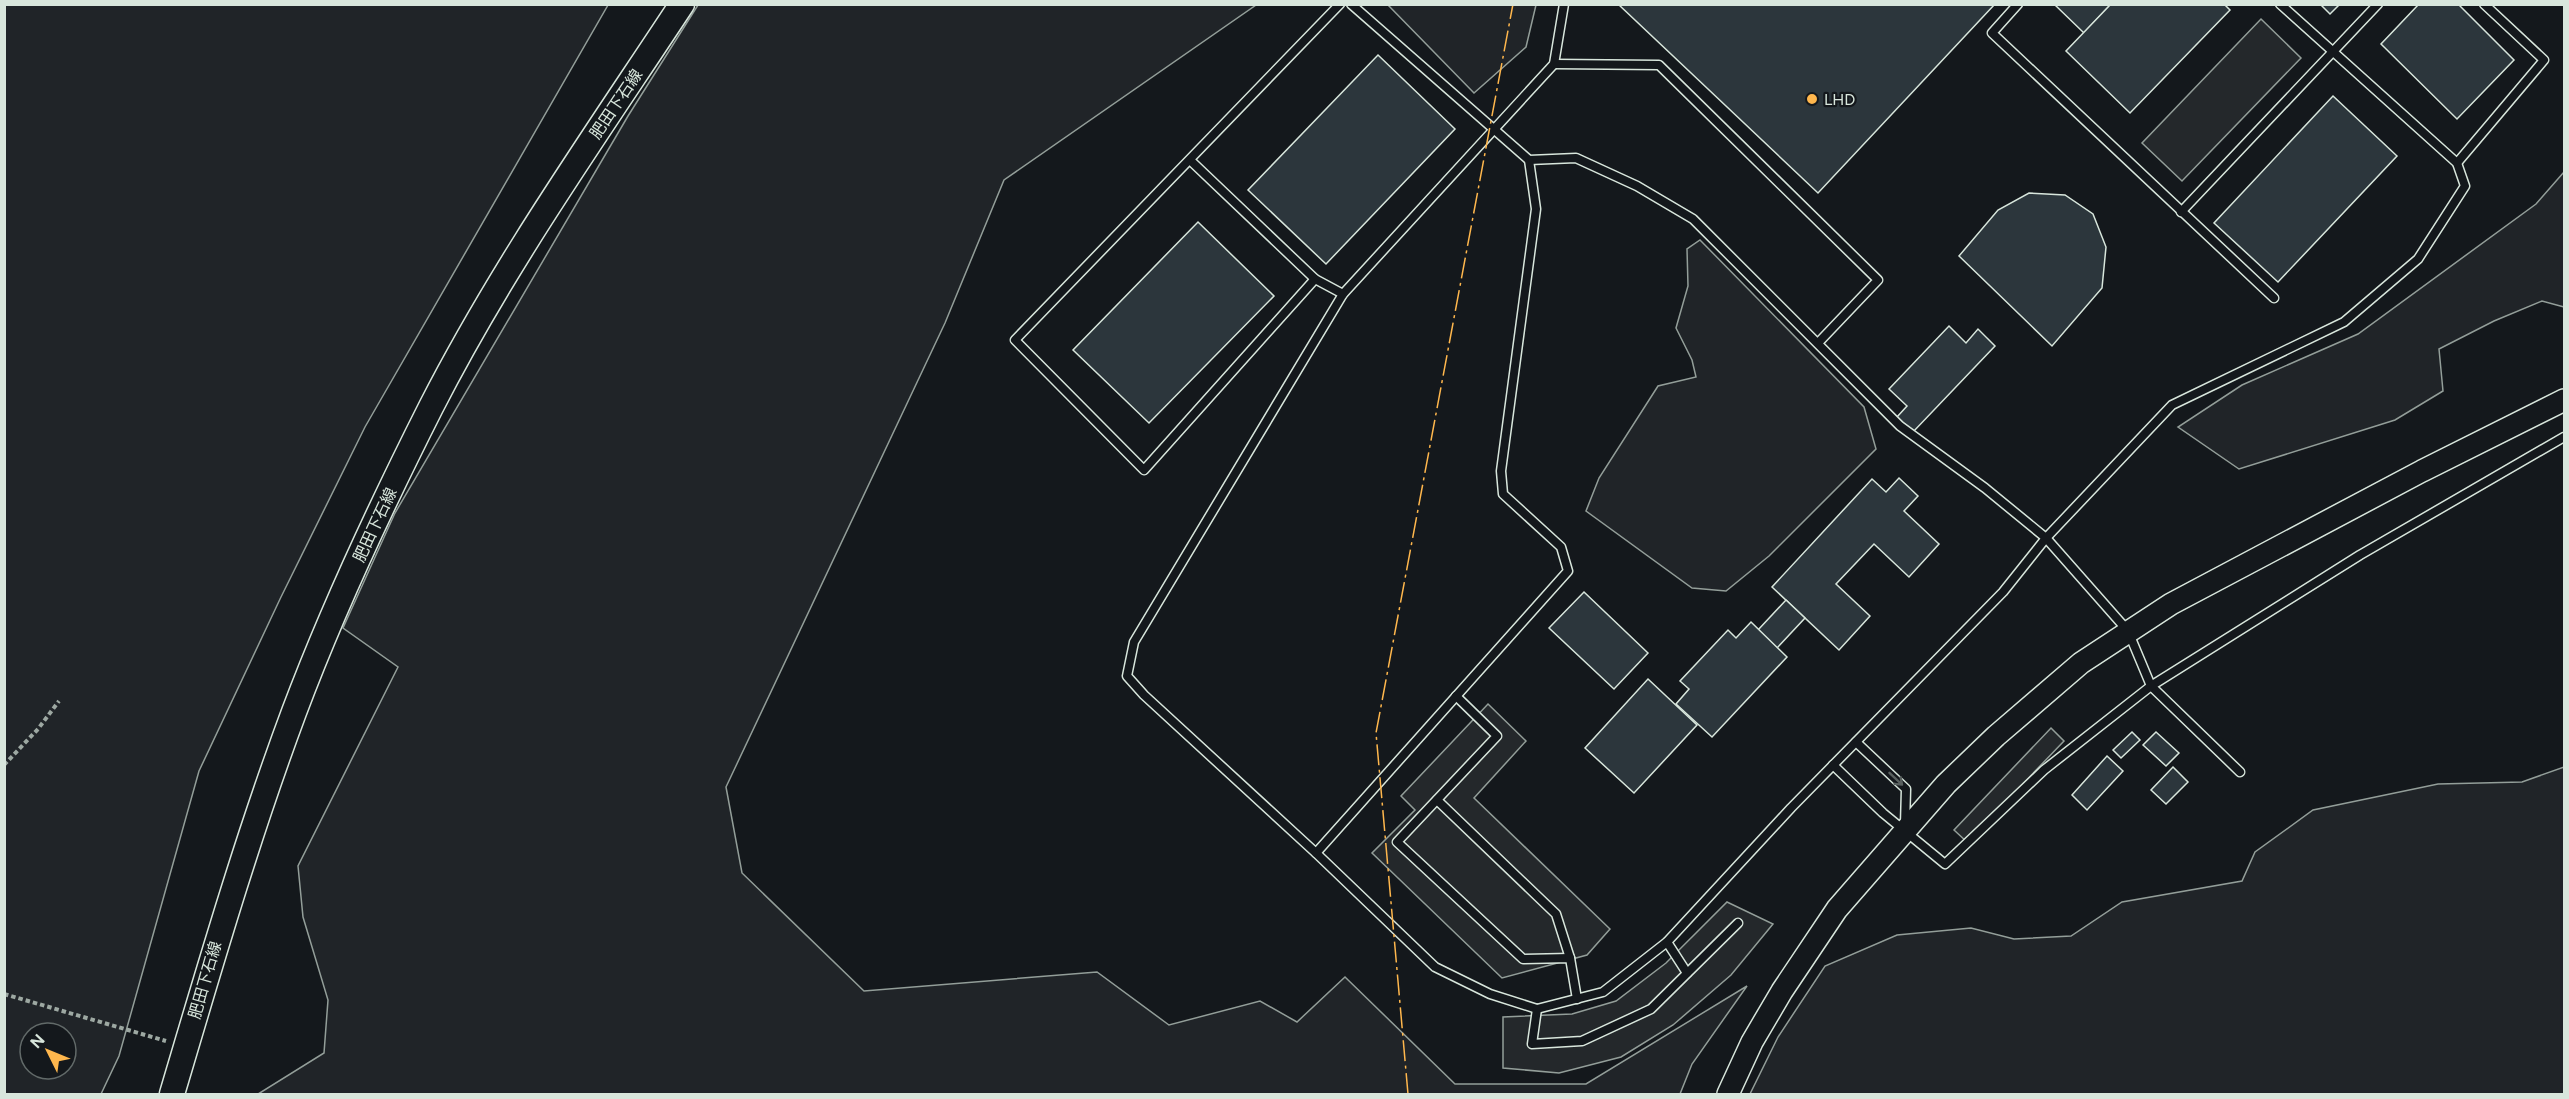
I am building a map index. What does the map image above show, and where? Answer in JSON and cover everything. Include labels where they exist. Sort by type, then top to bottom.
[{"type":"main road","name":"肥田下石線","points":[[172,1095],[222,920],[290,722],[328,628],[385,502],[432,405],[502,282],[545,211],[682,4]]},
{"type":"street","points":[[1728,1095],[1752,1042],[1788,982],[1837,909],[1946,784],[1996,736],[2081,663],[2171,603],[2422,471],[2565,400]]},
{"type":"lane","points":[[1315,279],[1144,470],[1015,340],[1191,161],[1340,4]]},
{"type":"lane","points":[[1316,853],[1568,570],[1561,547],[1503,494],[1501,471],[1536,209],[1529,160],[1351,4]]},
{"type":"lane","points":[[1563,4],[1554,64],[1496,130],[1343,294],[1134,642],[1127,676],[1144,695],[1316,853],[1435,968],[1490,994],[1537,1009],[1603,992],[1667,942],[1833,765],[2003,592],[2046,538],[2172,405],[2344,322],[2418,259],[2465,186],[2457,163],[2280,4]]},
{"type":"lane","points":[[2018,4],[1992,33],[2274,298]]},
{"type":"lane","points":[[2181,212],[2378,4]]},
{"type":"lane","points":[[2457,163],[2544,60],[2484,4]]},
{"type":"lane","points":[[1554,64],[1659,65],[1878,280],[1818,343]]},
{"type":"lane","points":[[1529,160],[1576,158],[1637,186],[1693,219],[1900,426],[1985,488],[2046,538],[2128,631],[2151,686],[2240,772]]},
{"type":"lane","points":[[1191,161],[1315,279],[1343,294]]},
{"type":"lane","points":[[1833,765],[1883,813],[1945,864],[2044,770],[2151,686],[2360,555],[2565,437]]},
{"type":"lane","points":[[1456,696],[1497,736],[1397,842],[1523,959],[1570,958]]},
{"type":"lane","points":[[1856,742],[1906,789],[1905,830]]},
{"type":"lane","points":[[1437,800],[1556,914],[1570,958],[1577,999]]},
{"type":"lane","points":[[1537,1009],[1532,1044],[1582,1041],[1651,1010],[1738,923]]},
{"type":"lane","points":[[1667,942],[1687,973]]},
{"type":"path","points":[[4,765],[38,729],[59,701]]},
{"type":"path","points":[[4,994],[170,1042]]},
{"type":"shaded area","points":[[5,4],[608,5],[365,427],[199,771],[119,1056],[101,1094],[5,1094]]},
{"type":"shaded area","points":[[698,5],[1256,5],[1004,180],[945,323],[726,787],[742,873],[864,991],[1097,972],[1169,1025],[1260,1001],[1297,1022],[1345,977],[1455,1084],[1586,1084],[1747,986],[1692,1064],[1680,1094],[258,1094],[324,1053],[328,1000],[303,917],[298,866],[398,667],[343,628],[395,513],[628,116]]},
{"type":"shaded area","points":[[1388,5],[1536,5],[1526,47],[1474,93]]},
{"type":"shaded area","points":[[2261,19],[2301,58],[2182,181],[2142,143]]},
{"type":"shaded area","points":[[2564,172],[2564,307],[2542,301],[2494,321],[2439,349],[2443,391],[2395,420],[2239,469],[2178,427],[2242,385],[2358,334],[2536,204]]},
{"type":"shaded area","points":[[1700,240],[1864,407],[1876,449],[1769,556],[1726,591],[1692,588],[1586,511],[1599,478],[1658,386],[1696,377],[1692,360],[1676,328],[1688,286],[1687,249]]},
{"type":"shaded area","points":[[1488,704],[1526,741],[1474,798],[1610,929],[1587,955],[1502,978],[1372,853],[1415,810],[1401,796]]},
{"type":"shaded area","points":[[2051,728],[2064,741],[1967,842],[1954,830]]},
{"type":"shaded area","points":[[2564,767],[2564,1094],[1750,1094],[1778,1037],[1825,966],[1897,935],[1971,928],[2014,939],[2071,936],[2122,902],[2242,881],[2255,852],[2313,810],[2438,784],[2522,782]]},
{"type":"shaded area","points":[[1727,902],[1773,924],[1731,975],[1673,1025],[1621,1057],[1559,1073],[1503,1068],[1503,1017],[1572,1014],[1616,1001],[1666,963]]},
{"type":"building","name":"LHD","points":[[1618,4],[1995,4],[1818,193]]},
{"type":"building","points":[[2054,4],[2111,4],[2084,33]]},
{"type":"building","points":[[2111,4],[2224,4],[2230,10],[2130,113],[2066,51]]},
{"type":"building","points":[[2320,4],[2340,4],[2330,14]]},
{"type":"building","points":[[2419,4],[2458,4],[2514,60],[2457,119],[2381,44]]},
{"type":"building","points":[[1378,55],[1455,129],[1326,264],[1248,190]]},
{"type":"building","points":[[2333,96],[2397,156],[2278,282],[2214,223]]},
{"type":"building","points":[[2029,193],[2065,195],[2093,214],[2106,247],[2102,288],[2052,346],[1959,256],[1998,210]]},
{"type":"building","points":[[1198,222],[1274,296],[1149,423],[1073,350]]},
{"type":"building","points":[[1949,326],[1966,343],[1978,329],[1995,346],[1913,432],[1897,417],[1907,406],[1889,389]]},
{"type":"building","points":[[1899,478],[1918,496],[1904,511],[1939,544],[1909,577],[1874,544],[1836,584],[1870,616],[1839,650],[1772,587],[1872,479],[1886,492]]},
{"type":"building","points":[[1584,592],[1648,653],[1614,689],[1549,628]]},
{"type":"building","points":[[1786,600],[1805,618],[1777,648],[1758,630]]},
{"type":"building","points":[[1751,622],[1787,657],[1712,737],[1676,704],[1689,689],[1680,681],[1728,630],[1736,638]]},
{"type":"building","points":[[1648,679],[1697,725],[1634,793],[1585,748]]},
{"type":"building","points":[[2132,732],[2140,740],[2121,758],[2113,750]]},
{"type":"building","points":[[2156,732],[2179,753],[2166,766],[2143,745]]},
{"type":"building","points":[[2107,756],[2123,771],[2087,810],[2072,795]]},
{"type":"building","points":[[2173,767],[2188,782],[2166,804],[2151,790]]},
{"type":"power","points":[[1408,1094],[1376,733],[1513,4]]},
{"type":"place","name":"LHD","points":[[1812,99]]}]
